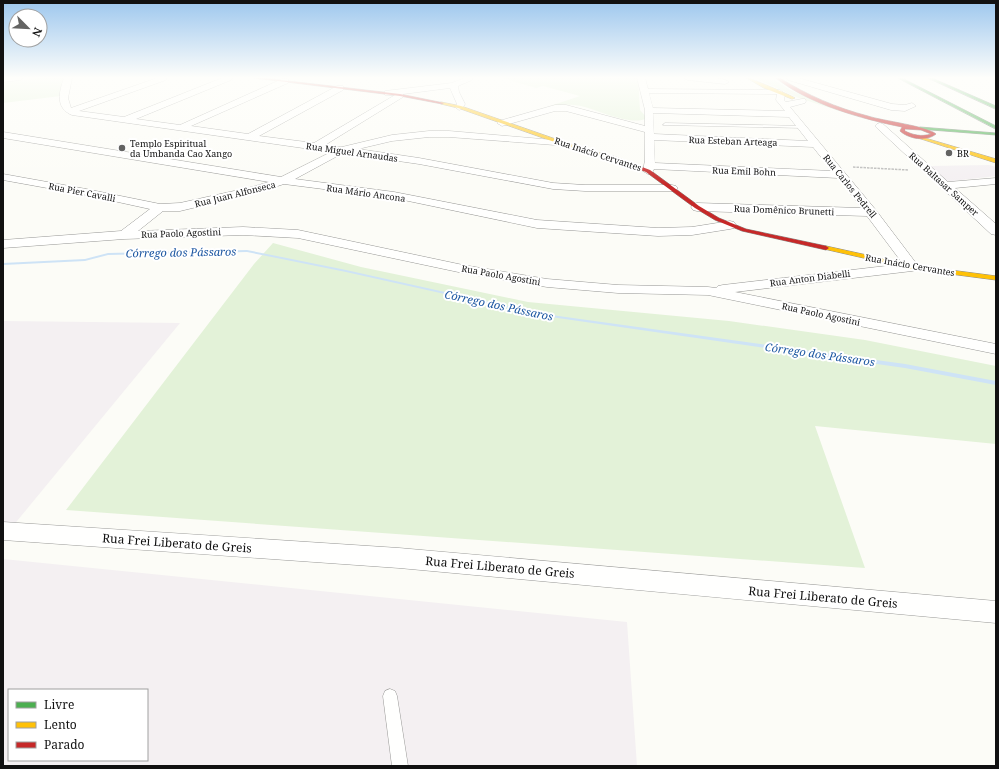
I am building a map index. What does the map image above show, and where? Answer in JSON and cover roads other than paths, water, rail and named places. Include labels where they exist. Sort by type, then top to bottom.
[{"type":"main road","name":"Rua Inácio Cervantes","points":[[478,114],[564,144],[649,169],[698,207],[730,225],[766,235],[912,267],[996,278]]},
{"type":"main road","points":[[847,114],[910,131],[996,161]]},
{"type":"main road","points":[[854,114],[881,123],[933,133],[994,133]]},
{"type":"main road","points":[[961,114],[994,133]]},
{"type":"main road","points":[[910,131],[956,134],[994,133]]},
{"type":"main road","points":[[933,133],[954,147]]},
{"type":"main road","points":[[954,147],[950,144],[950,138],[956,134]]},
{"type":"street","name":"Rua Miguel Arnaudas","points":[[82,114],[419,161],[553,186],[585,188],[672,188]]},
{"type":"street","points":[[124,120],[139,114]]},
{"type":"street","points":[[180,128],[212,114]]},
{"type":"street","points":[[248,138],[292,114]]},
{"type":"street","points":[[316,146],[369,114]]},
{"type":"street","name":"Rua Esteban Arteaga","points":[[502,123],[534,114]]},
{"type":"street","name":"Rua Esteban Arteaga","points":[[585,114],[650,134],[816,144]]},
{"type":"street","points":[[649,114],[649,169]]},
{"type":"street","name":"Rua Carlos Pedrell","points":[[791,114],[871,212],[912,267]]},
{"type":"street","name":"Rua Baltasar Samper","points":[[881,123],[892,136],[996,230]]},
{"type":"street","points":[[892,136],[910,131]]},
{"type":"street","name":"Rua Juan Alfonseca","points":[[160,208],[180,207],[245,193],[283,181],[342,150],[392,138],[429,134],[469,134],[564,144]]},
{"type":"street","name":"Rua Mário Ancona","points":[[3,135],[283,181],[394,195],[521,222],[554,226],[678,232],[730,225]]},
{"type":"street","name":"Rua Emil Bohn","points":[[649,169],[837,171]]},
{"type":"street","name":"Rua Pier Cavalli","points":[[3,177],[160,208]]},
{"type":"street","points":[[946,185],[996,181]]},
{"type":"street","points":[[173,234],[173,225],[180,207]]},
{"type":"street","name":"Rua Domênico Brunetti","points":[[698,207],[871,212]]},
{"type":"street","points":[[124,235],[160,208]]},
{"type":"street","name":"Rua Paolo Agostini","points":[[3,244],[124,235],[243,231],[298,234],[463,268],[547,283],[618,289],[708,291],[996,349]]},
{"type":"street","name":"Rua Anton Diabelli","points":[[708,291],[912,267]]},
{"type":"street","name":"Rua Frei Liberato de Greis","points":[[3,531],[399,558],[996,612]]},
{"type":"lane","points":[[665,124],[803,127]]},
{"type":"lane","points":[[390,696],[400,766]]},
{"type":"waterway","name":"Córrego dos Pássaros","points":[[3,264],[85,260],[108,254],[247,251],[346,271],[544,315],[905,366],[996,383]]},
{"type":"place","name":"Templo Espiritual da Umbanda Cao Xango","points":[[122,148]]},
{"type":"place","name":"BR","points":[[949,153]]}]
